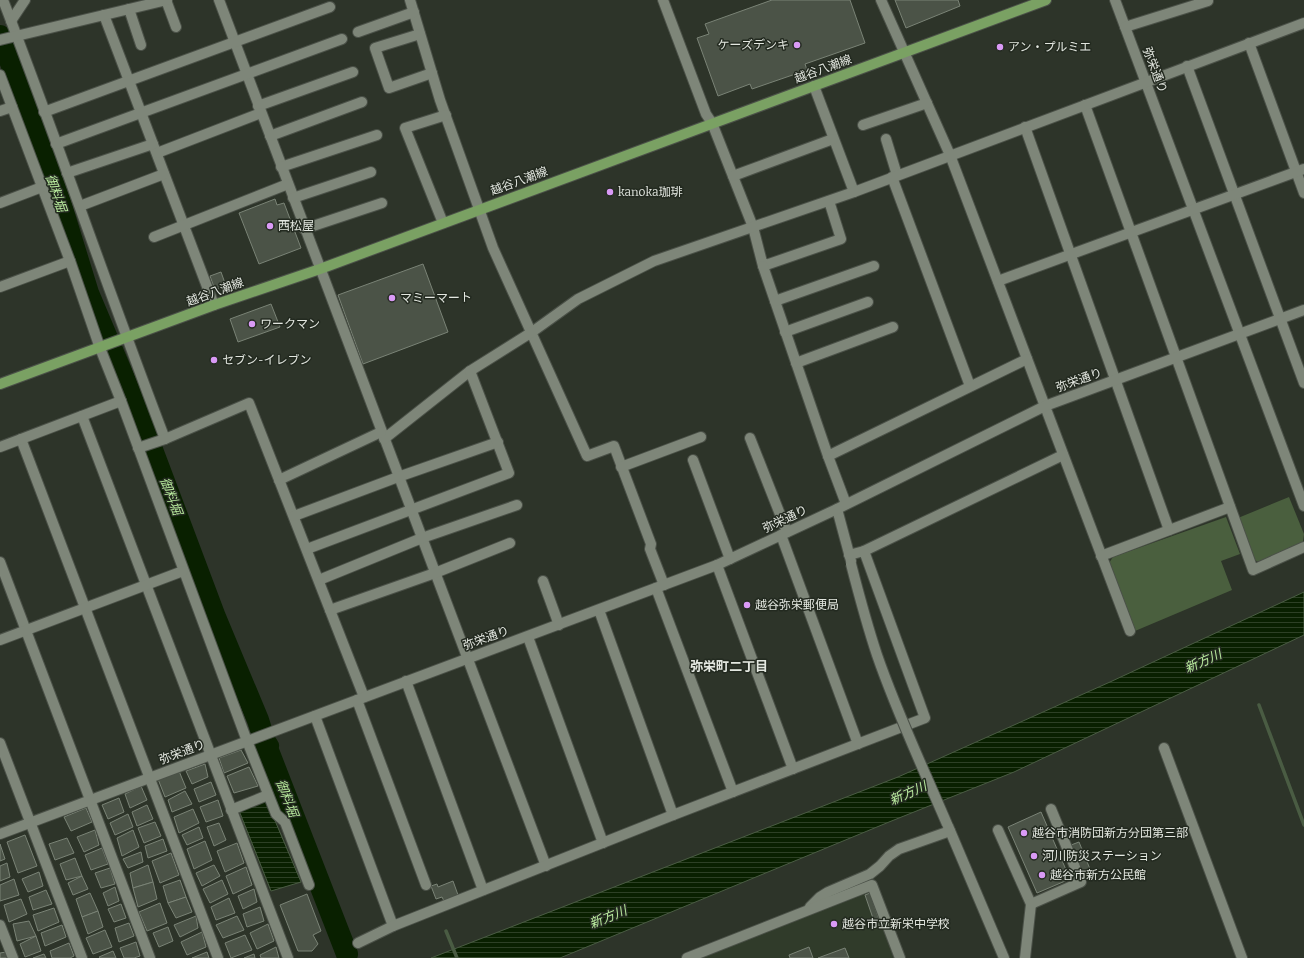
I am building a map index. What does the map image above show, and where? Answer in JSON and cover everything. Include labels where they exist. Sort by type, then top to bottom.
[{"type":"main road","name":"越谷八潮線","points":[[0,384],[214,305],[320,269],[1046,0]]},
{"type":"street","points":[[3,0],[11,21],[13,37],[80,206],[125,339],[164,439]]},
{"type":"street","points":[[11,21],[25,0]]},
{"type":"street","points":[[0,40],[166,0],[176,27]]},
{"type":"street","points":[[219,0],[304,229],[546,866]]},
{"type":"street","points":[[410,0],[432,74],[493,248],[587,456],[614,446],[651,544],[650,549],[660,587],[733,792]]},
{"type":"street","points":[[663,0],[706,114],[712,123],[752,227],[763,266],[846,504]]},
{"type":"street","points":[[881,0],[950,155],[1130,631]]},
{"type":"street","name":"弥栄通り","points":[[0,834],[717,565],[837,509],[1045,406],[1240,334],[1114,0]]},
{"type":"street","points":[[1125,27],[1208,0]]},
{"type":"street","points":[[44,112],[330,7]]},
{"type":"street","points":[[129,9],[141,45]]},
{"type":"street","points":[[358,32],[414,12]]},
{"type":"street","points":[[104,15],[214,305]]},
{"type":"street","points":[[279,480],[383,435],[470,371],[532,332],[578,299],[654,261],[854,192],[1304,23]]},
{"type":"street","points":[[420,34],[375,48],[389,88],[432,74]]},
{"type":"street","points":[[56,144],[342,39]]},
{"type":"street","points":[[1249,43],[1300,170],[1304,193]]},
{"type":"street","points":[[1187,66],[1304,383]]},
{"type":"street","points":[[67,173],[155,149],[260,110],[353,72]]},
{"type":"street","points":[[0,75],[121,401],[140,447],[183,572],[250,740],[268,795],[276,814],[285,822],[309,885]]},
{"type":"street","points":[[814,86],[854,192]]},
{"type":"street","points":[[270,136],[362,102]]},
{"type":"street","points":[[863,125],[927,103]]},
{"type":"street","points":[[1085,105],[1253,570],[1304,547]]},
{"type":"street","points":[[0,111],[12,107]]},
{"type":"street","points":[[443,223],[405,128],[446,115]]},
{"type":"street","points":[[1025,127],[1169,530]]},
{"type":"street","points":[[281,167],[377,135]]},
{"type":"street","points":[[733,176],[834,139]]},
{"type":"street","points":[[886,139],[895,176],[970,386]]},
{"type":"street","points":[[998,281],[1300,170]]},
{"type":"street","points":[[293,198],[371,172]]},
{"type":"street","points":[[80,206],[164,174]]},
{"type":"street","points":[[154,236],[288,184]]},
{"type":"street","points":[[0,203],[42,187]]},
{"type":"street","points":[[763,266],[841,239],[829,201]]},
{"type":"street","points":[[304,229],[382,203]]},
{"type":"street","points":[[0,287],[70,261]]},
{"type":"street","points":[[775,301],[874,266]]},
{"type":"street","points":[[786,332],[868,302]]},
{"type":"street","points":[[1304,310],[1240,334],[1304,506]]},
{"type":"street","points":[[796,363],[893,327]]},
{"type":"street","points":[[828,456],[1027,359]]},
{"type":"street","points":[[307,549],[509,473],[470,371]]},
{"type":"street","points":[[0,447],[121,401]]},
{"type":"street","points":[[140,447],[164,439],[249,403],[319,580],[426,885]]},
{"type":"street","points":[[82,416],[288,958]]},
{"type":"street","points":[[621,467],[701,437]]},
{"type":"street","points":[[750,438],[858,744]]},
{"type":"street","points":[[22,439],[218,958]]},
{"type":"street","points":[[294,516],[398,476],[498,442]]},
{"type":"street","points":[[850,560],[864,551],[1063,455]]},
{"type":"street","points":[[693,460],[730,559]]},
{"type":"street","points":[[319,580],[422,538],[517,505]]},
{"type":"street","points":[[1101,556],[1230,507]]},
{"type":"street","points":[[837,509],[864,614],[877,655],[894,699],[1004,958]]},
{"type":"street","points":[[330,610],[435,573],[510,543]]},
{"type":"street","points":[[358,943],[393,926],[483,890],[925,718],[864,551]]},
{"type":"street","points":[[0,562],[150,958]]},
{"type":"street","points":[[717,565],[793,769]]},
{"type":"street","points":[[0,640],[183,572]]},
{"type":"street","points":[[543,581],[559,625]]},
{"type":"street","points":[[599,610],[673,815]]},
{"type":"street","points":[[528,637],[603,843]]},
{"type":"street","points":[[406,681],[483,890]]},
{"type":"street","points":[[315,716],[393,926]]},
{"type":"street","points":[[0,743],[82,958]]},
{"type":"street","points":[[1164,748],[1242,958]]},
{"type":"street","points":[[231,810],[268,795]]},
{"type":"street","points":[[1031,904],[1081,882],[1051,809]]},
{"type":"street","points":[[807,911],[820,897],[828,892],[870,874],[889,856],[899,849],[949,828]]},
{"type":"street","points":[[998,830],[1031,904],[1026,958]]},
{"type":"street","points":[[687,958],[872,884],[900,958]]},
{"type":"street","points":[[0,925],[12,958]]},
{"type":"shaded area","points":[[1289,497],[1304,534],[1303,542],[1259,562],[1254,560],[1238,518]]},
{"type":"shaded area","points":[[1226,517],[1240,554],[1221,561],[1232,590],[1135,631],[1109,563],[1113,557]]},
{"type":"shaded area","name":"越谷市立新栄中学校","points":[[870,890],[895,958],[701,958]]},
{"type":"water","name":"新方川","points":[[1304,592],[1304,635],[1014,772],[560,958],[431,958],[898,777],[1110,682]]},
{"type":"water","points":[[265,797],[301,882],[271,891],[238,808]]},
{"type":"building","points":[[772,0],[850,0],[865,43],[805,64],[807,70],[752,89],[750,84],[718,96],[697,38],[709,34],[705,24]]},
{"type":"building","points":[[895,0],[958,0],[960,6],[906,28]]},
{"type":"building","points":[[275,199],[277,205],[284,203],[301,248],[259,264],[239,213]]},
{"type":"building","points":[[423,264],[448,332],[363,364],[338,295]]},
{"type":"building","points":[[221,272],[226,286],[215,290],[210,276]]},
{"type":"building","points":[[271,304],[280,327],[238,342],[230,319]]},
{"type":"building","points":[[241,750],[248,763],[224,773],[219,758]]},
{"type":"building","points":[[205,764],[208,777],[192,784],[186,771]]},
{"type":"building","points":[[249,767],[258,786],[234,793],[227,776]]},
{"type":"building","points":[[179,771],[186,788],[165,797],[158,779]]},
{"type":"building","points":[[211,782],[216,795],[199,802],[194,789]]},
{"type":"building","points":[[141,786],[147,800],[130,808],[125,794]]},
{"type":"building","points":[[185,791],[192,804],[172,812],[168,800]]},
{"type":"building","points":[[119,798],[124,812],[108,819],[102,805]]},
{"type":"building","points":[[218,800],[223,816],[206,822],[200,807]]},
{"type":"building","points":[[147,805],[153,819],[137,826],[132,812]]},
{"type":"building","points":[[86,808],[92,822],[71,831],[64,817]]},
{"type":"building","points":[[193,809],[199,823],[179,833],[174,817]]},
{"type":"building","points":[[1041,812],[1070,879],[1037,893],[1008,827]]},
{"type":"building","points":[[128,814],[133,827],[115,835],[110,823]]},
{"type":"building","points":[[155,822],[161,836],[144,843],[138,828]]},
{"type":"building","points":[[219,823],[226,840],[214,846],[207,827]]},
{"type":"building","points":[[199,827],[203,838],[187,845],[182,835]]},
{"type":"building","points":[[95,830],[99,845],[84,852],[77,837]]},
{"type":"building","points":[[133,830],[139,847],[122,856],[117,838]]},
{"type":"building","points":[[25,835],[37,866],[18,873],[7,842]]},
{"type":"building","points":[[67,838],[74,853],[55,860],[49,844]]},
{"type":"building","points":[[163,839],[167,851],[148,858],[145,846]]},
{"type":"building","points":[[205,841],[212,860],[194,869],[187,849]]},
{"type":"building","points":[[1079,842],[1090,869],[1081,873],[1071,845]]},
{"type":"building","points":[[237,843],[244,863],[225,872],[217,851]]},
{"type":"building","points":[[0,844],[5,859],[0,861]]},
{"type":"building","points":[[102,848],[108,864],[91,870],[85,855]]},
{"type":"building","points":[[141,852],[143,862],[128,868],[123,859]]},
{"type":"building","points":[[171,853],[179,875],[160,883],[152,861]]},
{"type":"building","points":[[75,858],[82,876],[66,880],[60,864]]},
{"type":"building","points":[[7,863],[10,877],[0,881],[0,866]]},
{"type":"building","points":[[148,865],[153,882],[133,888],[130,873]]},
{"type":"building","points":[[214,865],[220,876],[202,886],[196,873]]},
{"type":"building","points":[[246,867],[252,885],[233,894],[226,876]]},
{"type":"building","points":[[110,868],[115,884],[101,888],[95,873]]},
{"type":"building","points":[[39,872],[43,886],[28,892],[22,879]]},
{"type":"building","points":[[82,876],[88,889],[73,895],[68,883]]},
{"type":"building","points":[[14,879],[19,895],[0,901],[0,885]]},
{"type":"building","points":[[180,880],[186,897],[168,903],[163,886]]},
{"type":"building","points":[[222,880],[228,894],[210,903],[203,889]]},
{"type":"building","points":[[453,881],[458,895],[444,901],[442,897],[436,899],[431,886],[437,884],[438,887]]},
{"type":"building","points":[[153,882],[157,899],[138,907],[133,888]]},
{"type":"building","points":[[115,887],[119,901],[108,906],[103,893]]},
{"type":"building","points":[[254,889],[257,902],[243,909],[238,896]]},
{"type":"building","points":[[46,890],[52,904],[33,910],[29,897]]},
{"type":"building","points":[[90,893],[98,911],[82,917],[76,899]]},
{"type":"building","points":[[870,893],[881,925],[876,927],[865,895]]},
{"type":"building","points":[[307,894],[321,931],[313,935],[318,944],[312,951],[298,951],[280,905]]},
{"type":"building","points":[[186,897],[192,912],[176,918],[168,903]]},
{"type":"building","points":[[229,898],[235,913],[216,920],[211,907]]},
{"type":"building","points":[[21,899],[27,914],[9,922],[4,905]]},
{"type":"building","points":[[160,903],[167,923],[147,931],[139,912]]},
{"type":"building","points":[[121,904],[126,918],[114,922],[108,909]]},
{"type":"building","points":[[260,907],[264,921],[247,927],[243,914]]},
{"type":"building","points":[[54,908],[59,922],[38,931],[33,915]]},
{"type":"building","points":[[98,911],[103,927],[88,934],[82,917]]},
{"type":"building","points":[[196,916],[198,928],[180,937],[174,925]]},
{"type":"building","points":[[237,916],[244,930],[223,938],[216,925]]},
{"type":"building","points":[[29,921],[36,936],[17,941],[13,924]]},
{"type":"building","points":[[129,923],[134,936],[119,942],[115,928]]},
{"type":"building","points":[[268,924],[274,941],[257,949],[250,933]]},
{"type":"building","points":[[62,925],[66,937],[45,946],[41,933]]},
{"type":"building","points":[[168,927],[173,941],[159,947],[153,933]]},
{"type":"building","points":[[105,930],[112,947],[93,954],[86,938]]},
{"type":"building","points":[[202,932],[206,947],[187,955],[181,942]]},
{"type":"building","points":[[245,935],[252,950],[231,958],[225,943]]},
{"type":"building","points":[[36,936],[41,951],[25,957],[20,944]]},
{"type":"building","points":[[136,942],[140,956],[134,958],[124,958],[120,948]]},
{"type":"building","points":[[69,943],[74,956],[70,958],[52,958],[50,951]]},
{"type":"building","points":[[276,947],[279,958],[261,958],[260,955]]},
{"type":"building","points":[[809,947],[813,958],[790,958],[789,955]]},
{"type":"building","points":[[845,948],[849,958],[818,958]]},
{"type":"building","points":[[113,951],[116,958],[99,957]]},
{"type":"building","points":[[6,952],[8,958],[0,958],[0,953]]},
{"type":"building","points":[[207,952],[209,958],[192,958]]},
{"type":"building","points":[[44,954],[46,958],[33,958]]},
{"type":"building","points":[[254,954],[255,958],[244,958]]},
{"type":"waterway","name":"御料堀","points":[[0,36],[59,199],[88,293],[136,407],[215,617],[258,720],[265,742],[268,746],[267,748],[347,954]]},
{"type":"waterway","points":[[1259,705],[1304,825]]},
{"type":"waterway","points":[[446,931],[457,958]]},
{"type":"place","name":"ケーズデンキ","points":[[797,45]]},
{"type":"place","name":"アン・プルミエ","points":[[1000,47]]},
{"type":"place","name":"kanoka珈琲","points":[[610,192]]},
{"type":"place","name":"西松屋","points":[[270,226]]},
{"type":"place","name":"マミーマート","points":[[392,298]]},
{"type":"place","name":"ワークマン","points":[[252,324]]},
{"type":"place","name":"セブン-イレブン","points":[[214,360]]},
{"type":"place","name":"越谷弥栄郵便局","points":[[747,605]]},
{"type":"place","name":"越谷市消防団新方分団第三部","points":[[1024,833]]},
{"type":"place","name":"河川防災ステーション","points":[[1034,856]]},
{"type":"place","name":"越谷市新方公民館","points":[[1042,875]]},
{"type":"place","name":"越谷市立新栄中学校","points":[[834,924]]},
{"type":"district","name":"弥栄町二丁目","points":[[729,666]]}]
